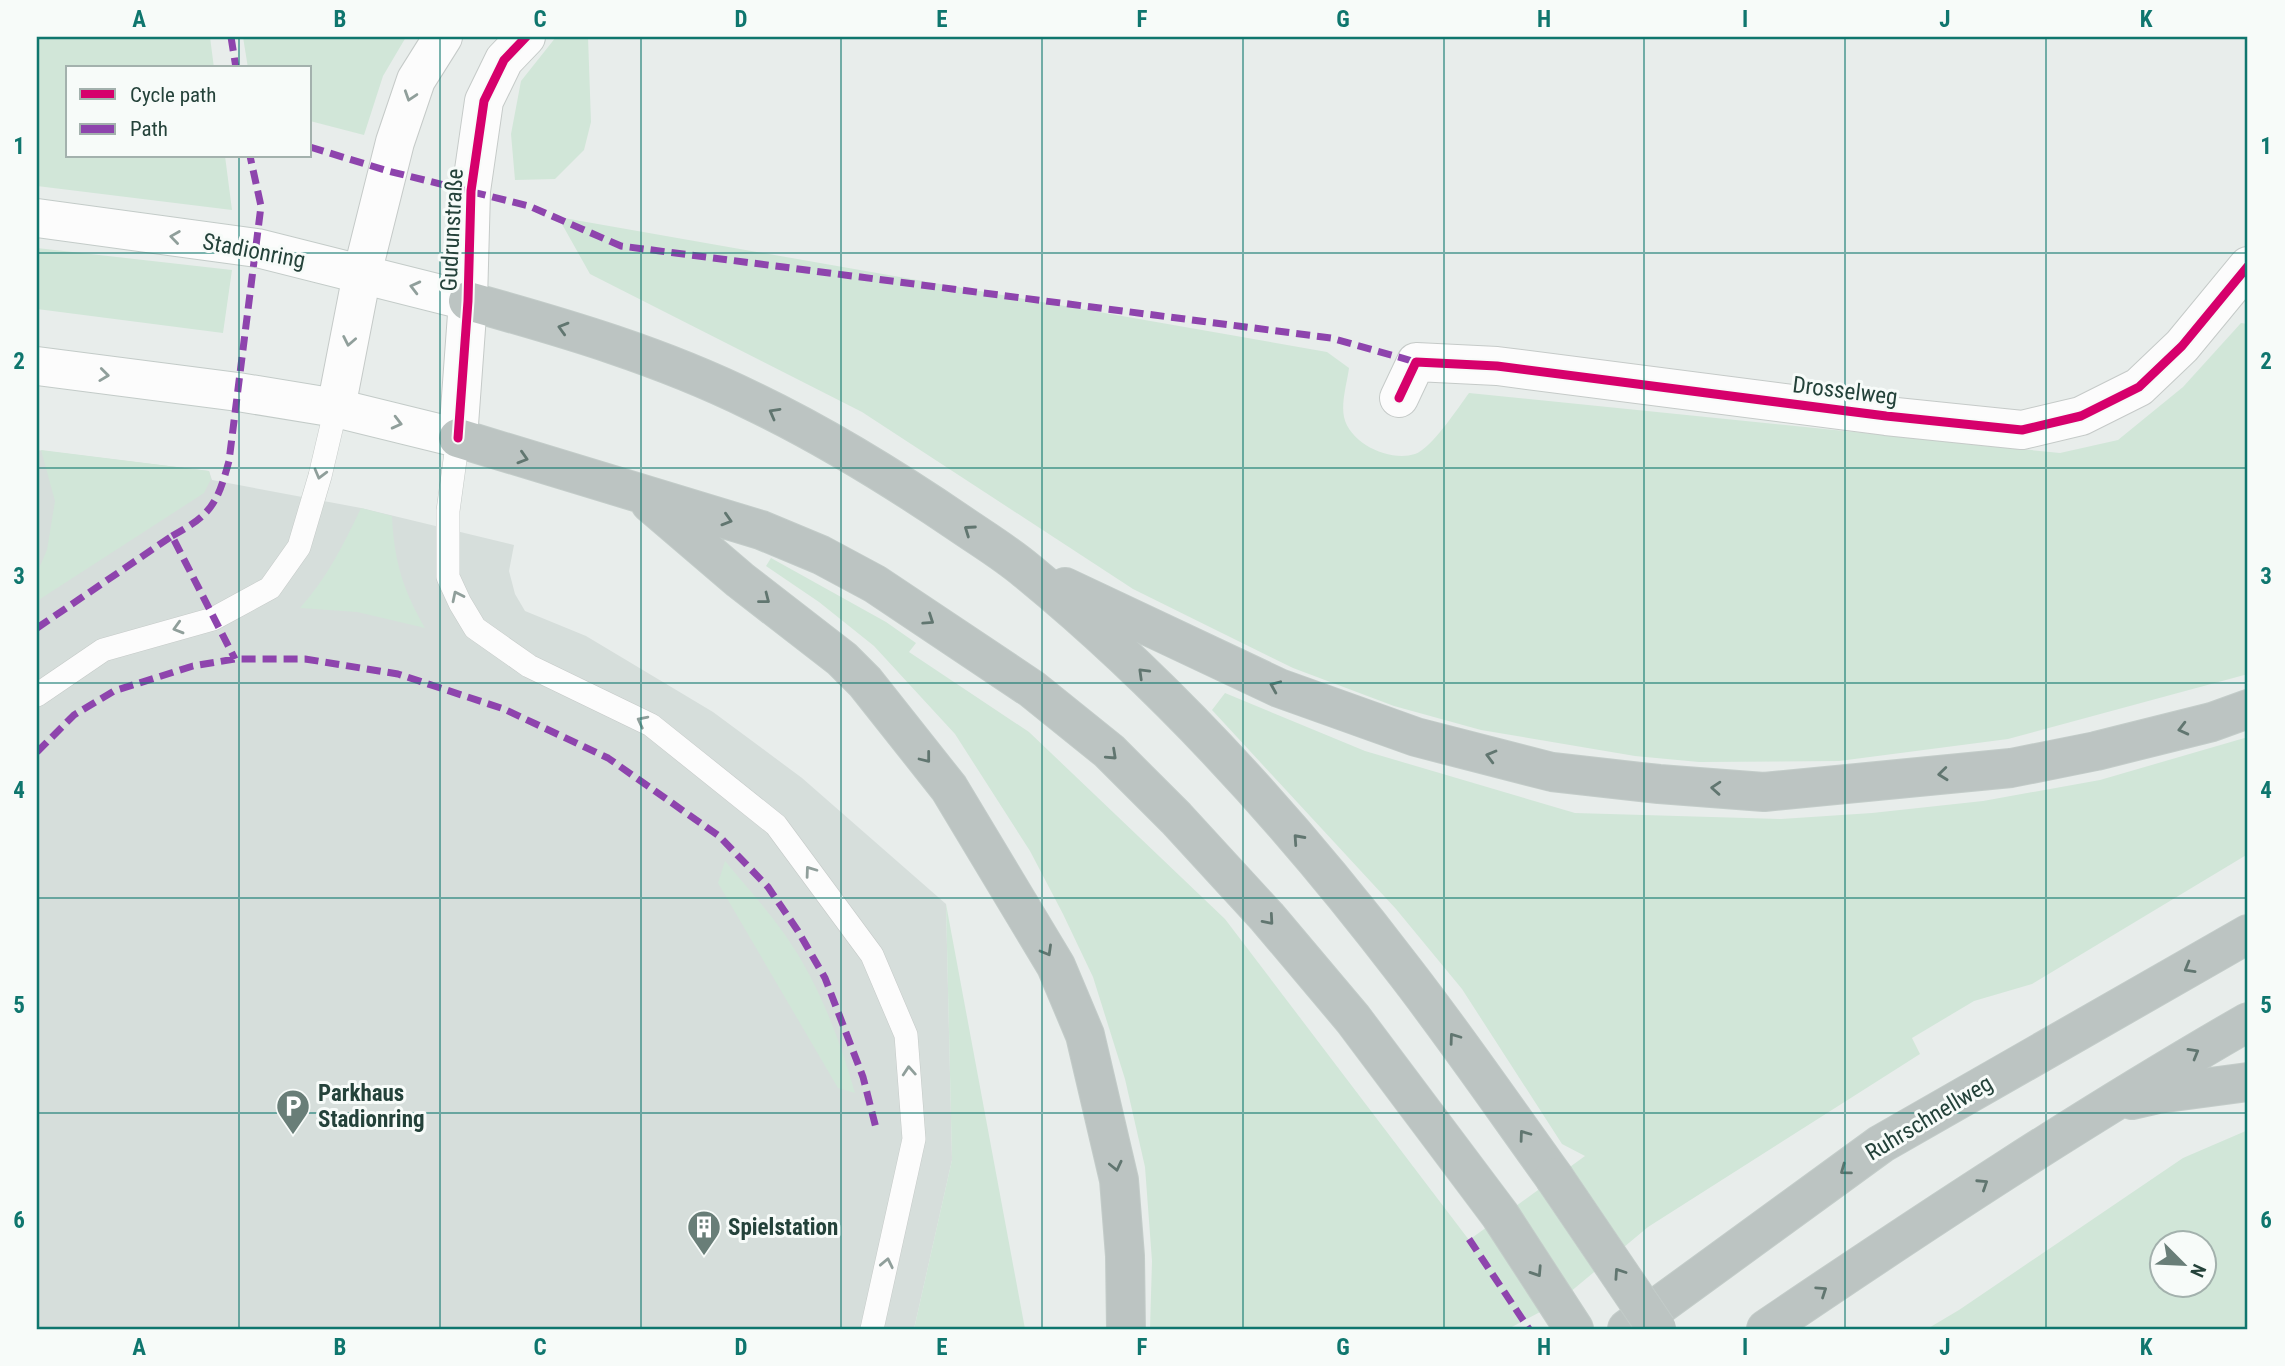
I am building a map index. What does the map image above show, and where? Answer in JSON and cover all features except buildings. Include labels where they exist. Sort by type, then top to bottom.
[{"type":"highway","points":[[468,301],[587,335],[676,367],[753,401],[920,496],[1025,569],[1143,672],[1224,756],[1311,854],[1407,974],[1553,1177],[1657,1329]]},
{"type":"highway","points":[[458,438],[761,530],[821,555],[875,584],[1032,689],[1109,751],[1176,818],[1293,948],[1353,1019],[1500,1216],[1574,1329]]},
{"type":"highway","points":[[638,493],[740,580],[842,659],[865,682],[949,788],[1042,942],[1056,966],[1085,1035],[1119,1180],[1125,1256],[1126,1329]]},
{"type":"highway","points":[[1025,569],[1279,688],[1416,737],[1565,774],[1764,792],[2011,768],[2095,751],[2212,722],[2248,709]]},
{"type":"highway","name":"Ruhrschnellweg","points":[[1627,1329],[1881,1144],[2248,934]]},
{"type":"highway","points":[[1766,1329],[1926,1220],[2073,1126],[2248,1021]]},
{"type":"highway","points":[[2073,1126],[2103,1111],[2137,1099],[2248,1082]]},
{"type":"street","points":[[336,408],[362,274],[396,142],[416,80],[443,37]]},
{"type":"street","name":"Gudrunstraße","points":[[458,438],[468,301],[471,191],[484,101],[503,60],[526,37]]},
{"type":"street","name":"Stadionring","points":[[37,218],[257,248],[468,301]]},
{"type":"street","name":"Drosselweg","points":[[1399,398],[1416,362],[1497,366],[1886,416],[2022,430],[2081,416],[2139,387],[2182,346],[2248,266]]},
{"type":"street","points":[[37,366],[238,392],[336,408],[458,438]]},
{"type":"lane","points":[[37,695],[103,650],[213,619],[270,588],[299,547],[336,408]]},
{"type":"lane","points":[[458,438],[448,511],[448,577],[475,628],[529,666],[651,725],[776,825],[872,955],[906,1035],[914,1139],[872,1329]]},
{"type":"shaded area","points":[[37,450],[209,471],[212,480],[361,508],[514,545],[509,571],[515,594],[525,611],[586,636],[713,712],[802,778],[946,904],[952,1160],[914,1329],[37,1329]]},
{"type":"green space","points":[[37,37],[210,37],[214,66],[66,66],[66,158],[225,158],[232,210],[37,186]]},
{"type":"green space","points":[[243,37],[406,37],[383,76],[364,135],[312,122],[312,66],[248,66]]},
{"type":"green space","points":[[556,37],[588,37],[591,122],[584,150],[555,179],[515,180],[511,134],[521,81]]},
{"type":"green space","points":[[558,217],[1327,352],[1349,368],[1343,405],[1344,417],[1354,435],[1372,449],[1405,456],[1421,451],[1429,444],[1469,393],[2060,453],[2118,440],[2183,387],[2241,323],[2248,324],[2248,674],[2008,739],[1839,761],[1699,762],[1635,756],[1481,730],[1394,706],[1293,668],[1133,589],[862,412],[590,274]]},
{"type":"green space","points":[[37,248],[232,270],[223,333],[37,309]]},
{"type":"green space","points":[[41,450],[209,471],[211,479],[204,493],[37,601],[37,573],[47,550],[55,501]]},
{"type":"green space","points":[[361,508],[392,516],[401,575],[425,628],[357,612],[300,608],[327,573]]},
{"type":"green space","points":[[771,558],[886,622],[916,643],[909,652],[1029,732],[1225,919],[1469,1240],[1585,1156],[1562,1144],[1462,989],[1396,909],[1212,710],[1225,693],[1365,751],[1575,813],[1781,819],[1872,813],[1983,801],[2100,780],[2248,737],[2248,854],[2032,984],[1974,1001],[1912,1038],[1920,1054],[1648,1227],[1557,1303],[1508,1329],[1150,1329],[1152,1261],[1145,1167],[1125,1079],[1093,977],[1063,914],[1030,851],[955,734],[874,646],[819,602],[766,566]]},
{"type":"green space","points":[[725,861],[776,923],[806,969],[834,1030],[855,1093],[838,1088],[718,883]]},
{"type":"green space","points":[[946,904],[1025,1329],[914,1329],[952,1160]]},
{"type":"green space","points":[[2248,1130],[2248,1329],[1927,1329],[2183,1158]]},
{"type":"marked path","points":[[231,37],[236,66]]},
{"type":"marked path","points":[[312,148],[388,171],[529,206],[621,246],[1331,338],[1416,362]]},
{"type":"marked path","points":[[172,536],[196,521],[211,506],[221,488],[229,461],[261,206],[250,158]]},
{"type":"marked path","points":[[37,628],[172,536],[235,659]]},
{"type":"marked path","points":[[37,752],[74,715],[114,691],[193,666],[235,659],[305,659],[398,674],[504,709],[608,758],[719,836],[768,887],[825,978],[863,1077],[876,1128]]},
{"type":"marked path","points":[[1469,1239],[1529,1329]]},
{"type":"cycle path","points":[[458,438],[468,301],[471,191],[484,101],[504,60],[526,37]]},
{"type":"cycle path","points":[[1399,398],[1416,362],[1497,366],[1886,416],[2022,430],[2081,416],[2139,387],[2182,346],[2248,266]]},
{"type":"place","name":"Parkhaus Stadionring","points":[[293,1136]]},
{"type":"place","name":"Spielstation","points":[[704,1257]]}]
